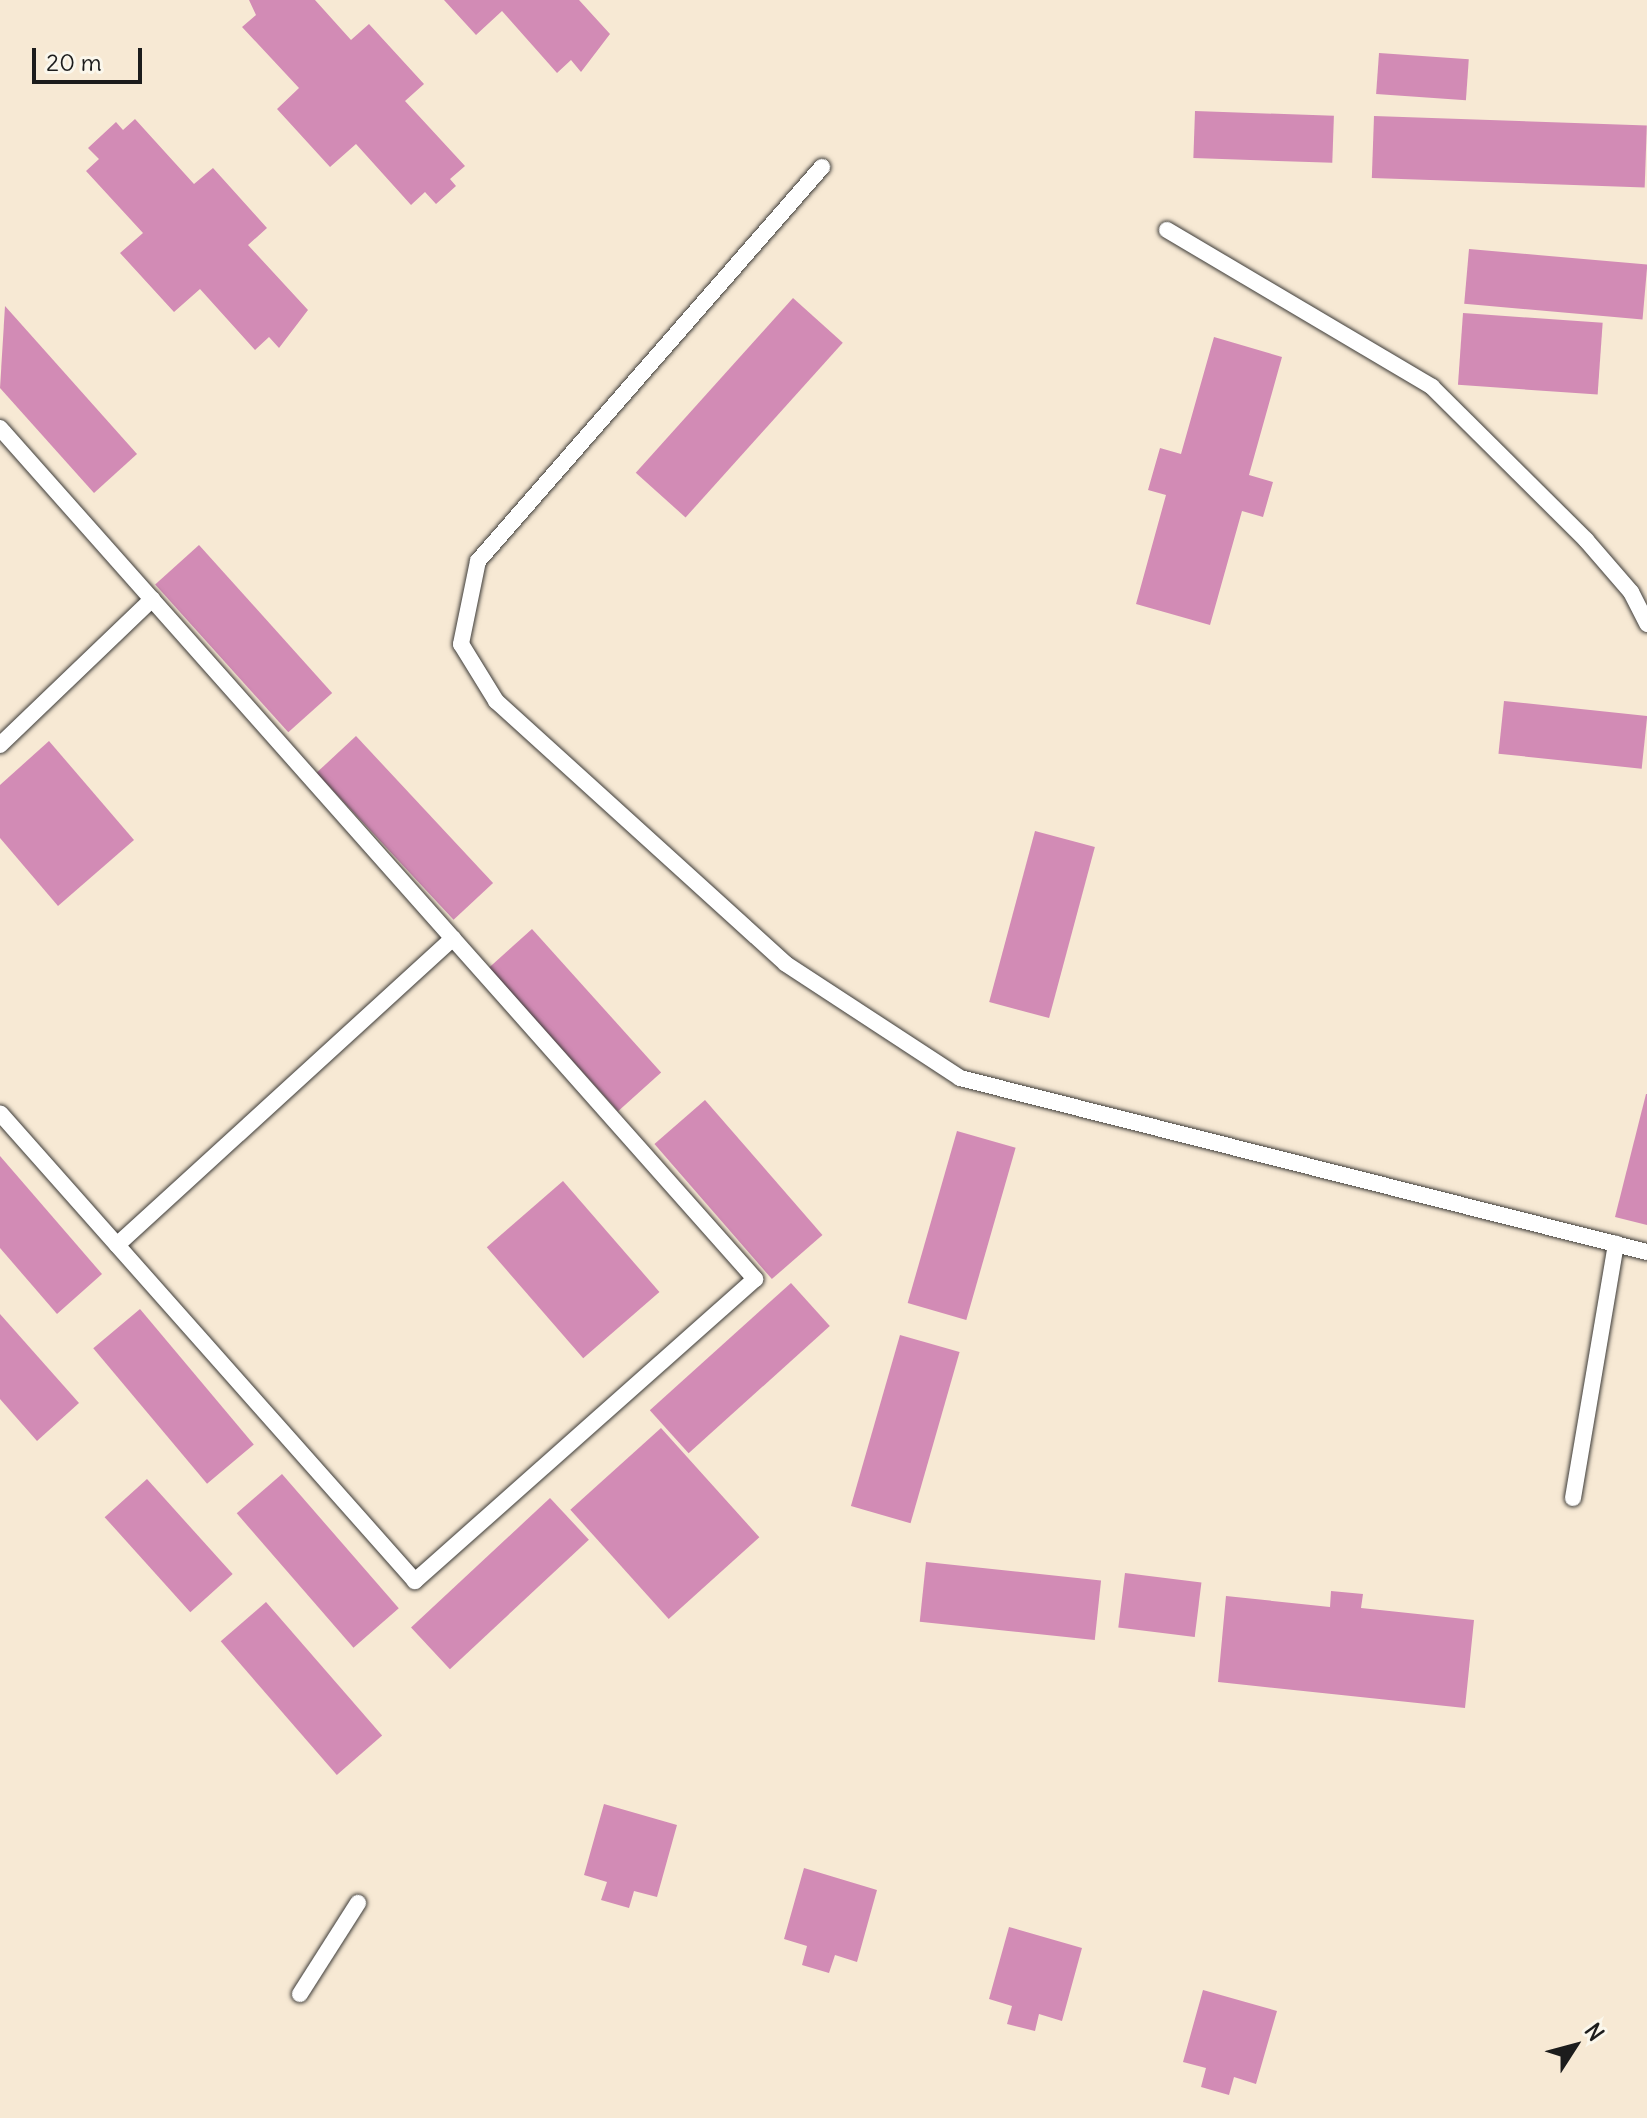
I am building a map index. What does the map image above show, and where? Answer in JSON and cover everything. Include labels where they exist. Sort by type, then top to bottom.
[{"type":"lane","points":[[822,167],[478,561],[461,644],[496,701],[786,964],[960,1078],[1647,1252]]},
{"type":"lane","points":[[1167,230],[1432,387],[1586,540],[1647,624]]},
{"type":"lane","points":[[0,428],[755,1279],[415,1581],[0,1113]]},
{"type":"lane","points":[[0,745],[152,599]]},
{"type":"lane","points":[[117,1245],[453,938]]},
{"type":"lane","points":[[1573,1498],[1616,1244]]},
{"type":"lane","points":[[300,1994],[358,1903]]},
{"type":"building","points":[[249,0],[315,0],[351,40],[369,24],[424,84],[405,101],[465,166],[450,179],[456,186],[436,204],[425,192],[411,205],[356,144],[330,167],[277,109],[299,88],[242,27],[256,15]]},
{"type":"building","points":[[444,0],[579,0],[610,34],[581,72],[571,60],[557,73],[502,11],[476,35]]},
{"type":"building","points":[[1379,53],[1469,59],[1466,100],[1376,94]]},
{"type":"building","points":[[1195,111],[1334,116],[1332,163],[1193,158]]},
{"type":"building","points":[[1374,116],[1647,126],[1645,187],[1372,178]]},
{"type":"building","points":[[135,119],[194,184],[213,168],[267,228],[248,245],[308,310],[279,348],[269,337],[255,350],[200,289],[174,312],[120,253],[143,233],[86,171],[99,159],[88,148],[116,122],[123,130]]},
{"type":"building","points":[[1469,249],[1647,265],[1643,319],[1464,304]]},
{"type":"building","points":[[793,298],[843,343],[686,517],[636,473]]},
{"type":"building","points":[[5,306],[137,454],[94,493],[0,388]]},
{"type":"building","points":[[1463,313],[1603,323],[1598,395],[1458,385]]},
{"type":"building","points":[[1214,337],[1282,357],[1249,475],[1273,482],[1263,517],[1242,511],[1210,625],[1136,604],[1166,495],[1148,490],[1160,448],[1181,454]]},
{"type":"building","points":[[199,545],[332,693],[288,732],[155,584]]},
{"type":"building","points":[[1504,701],[1647,716],[1642,769],[1498,754]]},
{"type":"building","points":[[356,736],[493,883],[454,920],[317,773]]},
{"type":"building","points":[[49,741],[134,840],[58,906],[0,838],[0,785]]},
{"type":"building","points":[[1035,831],[1095,847],[1049,1018],[989,1002]]},
{"type":"building","points":[[532,929],[661,1072],[618,1111],[489,968]]},
{"type":"building","points":[[1647,1094],[1647,1225],[1615,1217]]},
{"type":"building","points":[[705,1100],[822,1235],[772,1279],[654,1144]]},
{"type":"building","points":[[957,1131],[1016,1148],[966,1320],[908,1303]]},
{"type":"building","points":[[0,1156],[102,1274],[57,1314],[0,1248]]},
{"type":"building","points":[[563,1181],[659,1292],[583,1358],[487,1247]]},
{"type":"building","points":[[791,1283],[830,1326],[689,1453],[650,1410]]},
{"type":"building","points":[[140,1309],[254,1445],[207,1484],[93,1348]]},
{"type":"building","points":[[0,1314],[79,1403],[37,1441],[0,1399]]},
{"type":"building","points":[[900,1335],[960,1352],[911,1523],[851,1506]]},
{"type":"building","points":[[661,1428],[759,1537],[669,1619],[570,1510]]},
{"type":"building","points":[[282,1474],[399,1608],[353,1648],[237,1513]]},
{"type":"building","points":[[147,1479],[233,1574],[190,1612],[105,1517]]},
{"type":"building","points":[[550,1498],[589,1540],[450,1669],[411,1628]]},
{"type":"building","points":[[926,1562],[1101,1580],[1095,1640],[920,1622]]},
{"type":"building","points":[[1125,1573],[1201,1582],[1195,1637],[1118,1628]]},
{"type":"building","points":[[1331,1591],[1363,1594],[1361,1608],[1474,1620],[1465,1708],[1218,1682],[1226,1596],[1330,1607]]},
{"type":"building","points":[[266,1602],[382,1736],[337,1775],[221,1641]]},
{"type":"building","points":[[604,1804],[677,1825],[657,1897],[634,1891],[629,1908],[601,1900],[607,1882],[584,1875]]},
{"type":"building","points":[[804,1868],[877,1890],[857,1962],[835,1955],[829,1973],[802,1965],[807,1946],[784,1939]]},
{"type":"building","points":[[1009,1927],[1082,1948],[1062,2021],[1039,2014],[1035,2031],[1007,2024],[1012,2006],[989,1999]]},
{"type":"building","points":[[1203,1990],[1277,2011],[1256,2084],[1234,2077],[1229,2095],[1201,2087],[1206,2068],[1183,2062]]}]
